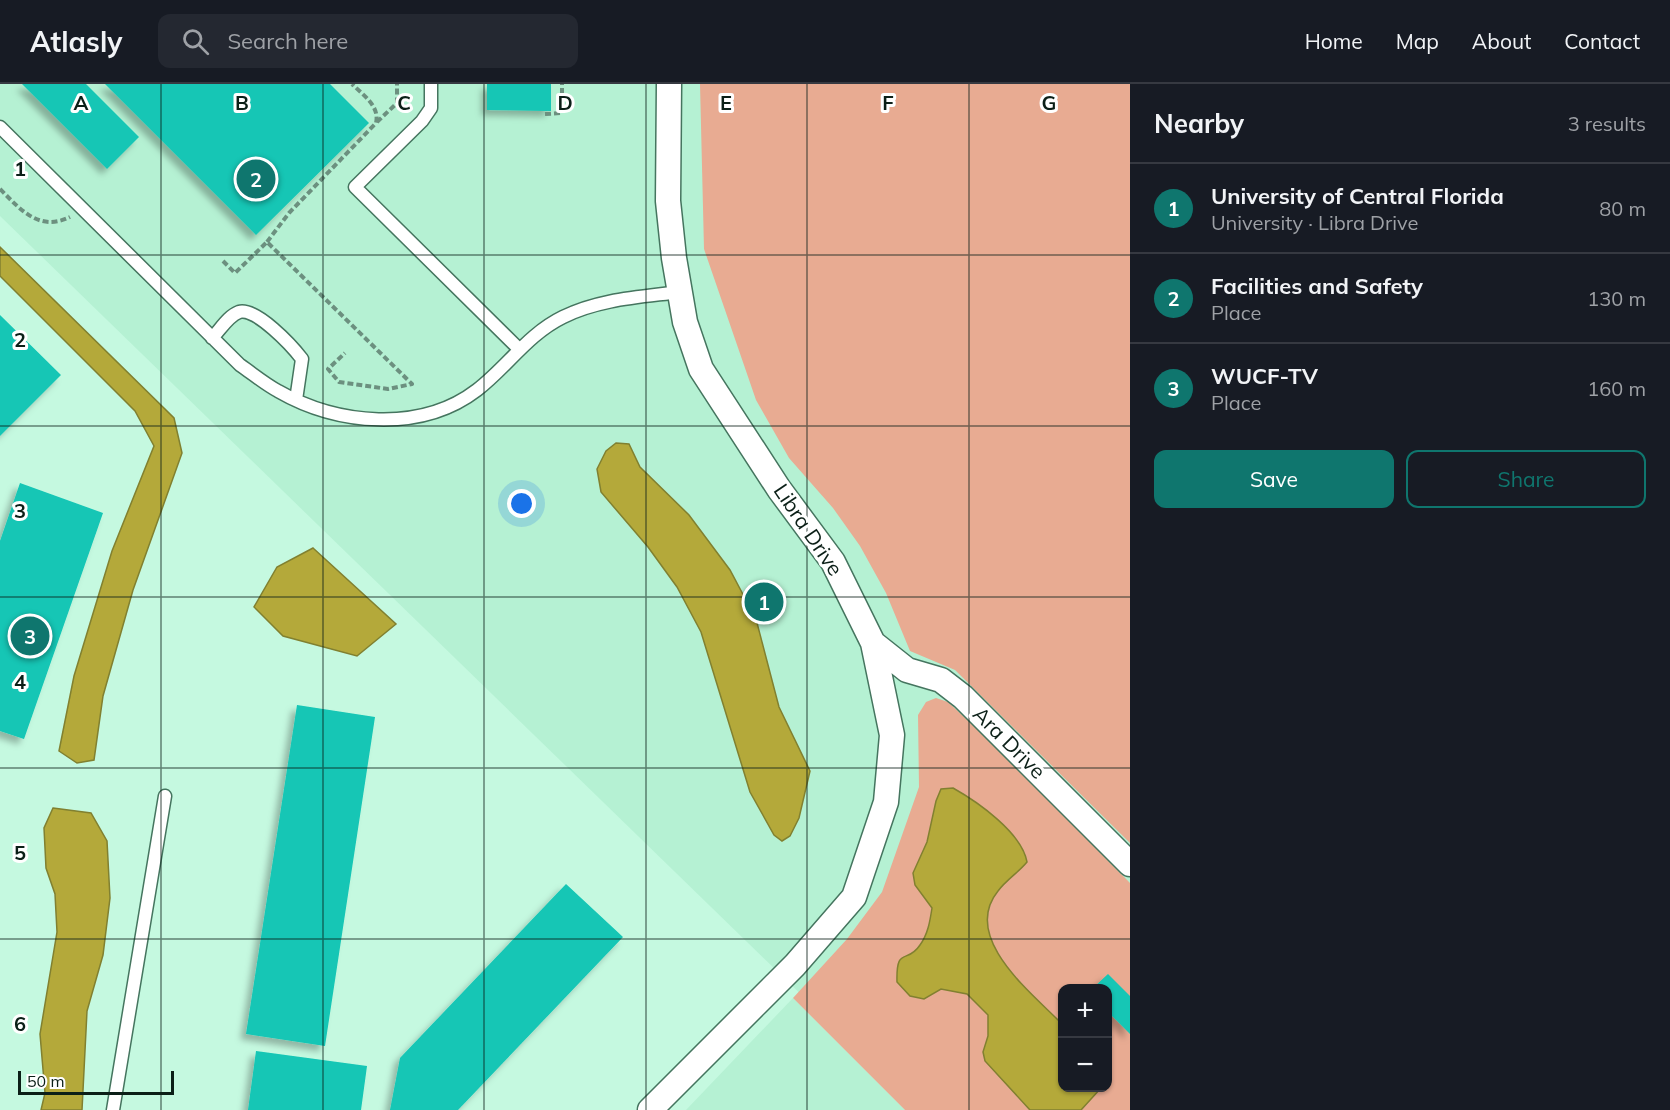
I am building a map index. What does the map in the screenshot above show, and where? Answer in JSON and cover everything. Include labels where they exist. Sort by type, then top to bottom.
[{"type":"street","name":"Libra Drive","points":[[650,1110],[795,965],[854,897],[886,802],[892,735],[873,643],[833,562],[779,489],[701,369],[685,322],[679,292],[668,201],[669,84]]},
{"type":"street","name":"Ara Drive","points":[[873,643],[907,670],[940,680],[963,697],[1130,864]]},
{"type":"lane","points":[[431,84],[431,108],[422,121],[355,187],[519,349]]},
{"type":"lane","points":[[0,127],[240,365],[296,400],[360,417],[399,420],[432,415],[477,390],[536,333],[565,316],[626,298],[679,292]]},
{"type":"lane","points":[[212,338],[232,316],[241,312],[255,314],[302,359],[296,400]]},
{"type":"lane","points":[[113,1110],[165,796]]},
{"type":"path","points":[[352,84],[372,103],[377,118],[376,123]]},
{"type":"path","points":[[224,261],[235,273],[267,242],[289,213],[397,103],[397,84]]},
{"type":"path","points":[[545,114],[562,113],[562,84]]},
{"type":"path","points":[[0,189],[26,214],[37,221],[51,223],[61,221],[83,210]]},
{"type":"path","points":[[267,242],[412,384],[400,388],[373,389],[339,382],[328,369],[345,353]]},
{"type":"shaded area","points":[[0,84],[1130,84],[1130,1110],[920,1110],[0,216]]},
{"type":"shaded area","points":[[700,84],[1130,84],[1130,843],[955,670],[910,651],[886,593],[860,546],[833,508],[789,458],[756,400],[704,249]]},
{"type":"shaded area","points":[[0,247],[174,418],[182,453],[133,590],[103,696],[94,760],[77,763],[59,751],[74,676],[112,551],[154,446],[135,411],[0,276]]},
{"type":"shaded area","points":[[616,443],[629,444],[640,467],[689,515],[730,570],[756,619],[779,707],[810,771],[799,818],[790,836],[782,841],[774,835],[750,792],[701,632],[677,587],[648,547],[601,492],[597,469],[606,451]]},
{"type":"shaded area","points":[[313,548],[396,624],[357,656],[283,636],[254,607],[277,567]]},
{"type":"shaded area","points":[[936,698],[948,702],[998,748],[1130,883],[1130,1110],[905,1110],[793,998],[847,939],[882,892],[919,787],[918,715],[926,702]]},
{"type":"shaded area","points":[[953,788],[998,819],[1017,840],[1023,851],[1027,862],[998,891],[989,909],[988,927],[994,946],[1005,964],[1058,1020],[1058,1092],[1097,1092],[1081,1110],[1030,1110],[985,1061],[983,1052],[988,1036],[988,1015],[967,994],[941,989],[924,999],[910,996],[897,982],[900,959],[915,951],[923,941],[928,927],[932,908],[915,885],[913,873],[927,842],[941,789]]},
{"type":"shaded area","points":[[53,808],[91,813],[107,841],[110,898],[103,955],[87,1011],[82,1110],[41,1110],[45,1093],[40,1034],[57,932],[55,894],[46,868],[44,828]]},
{"type":"shaded area","points":[[793,998],[905,1110],[686,1110]]},
{"type":"building","points":[[22,84],[86,84],[139,137],[107,169]]},
{"type":"building","points":[[105,84],[330,84],[369,123],[256,235]]},
{"type":"building","points":[[487,84],[551,84],[551,111],[487,110]]},
{"type":"building","points":[[0,315],[61,375],[0,436]]},
{"type":"building","points":[[20,483],[103,513],[24,739],[0,731],[0,541]]},
{"type":"building","points":[[297,705],[375,717],[325,1046],[246,1034]]},
{"type":"building","points":[[566,884],[623,937],[458,1110],[390,1110],[400,1058]]},
{"type":"building","points":[[1108,974],[1130,996],[1130,1034],[1112,1016],[1112,984],[1097,984]]},
{"type":"building","points":[[256,1051],[367,1066],[361,1110],[248,1110]]},
{"type":"place","name":"Facilities and Safety","points":[[256,179]]},
{"type":"place","name":"University of Central Florida","points":[[764,602]]},
{"type":"place","name":"WUCF-TV","points":[[30,636]]}]
